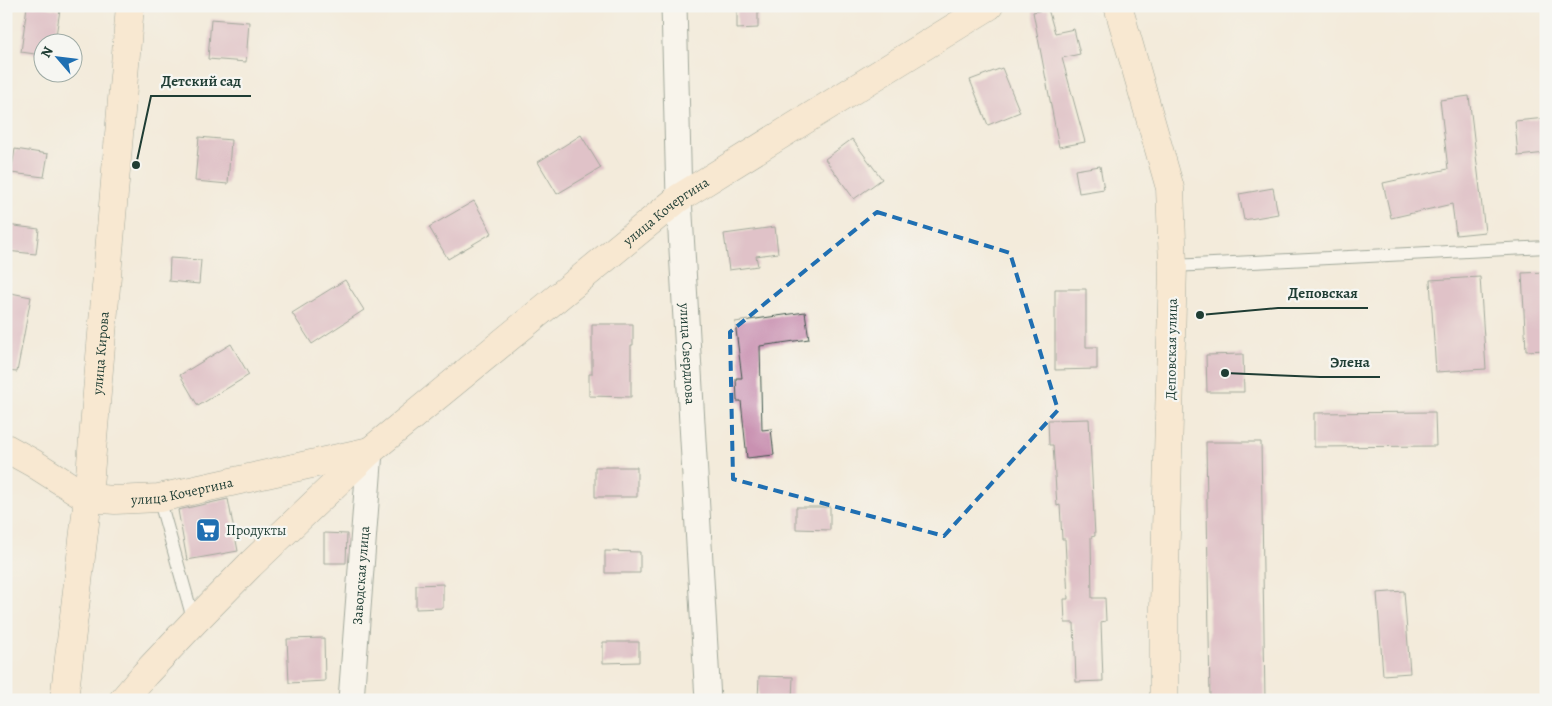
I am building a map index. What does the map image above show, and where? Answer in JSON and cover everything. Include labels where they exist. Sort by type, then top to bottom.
[{"type":"street","name":"улица Кирова","points":[[64,700],[88,498],[130,6]]},
{"type":"street","name":"улица Свердлова","points":[[674,6],[679,198],[708,700]]},
{"type":"street","name":"улица Кочергина","points":[[124,700],[194,622],[250,565],[370,451],[679,198],[989,6]]},
{"type":"street","name":"Деповская улица","points":[[1118,6],[1170,188],[1173,266],[1164,607],[1164,700]]},
{"type":"street","name":"улица Кочергина","points":[[6,448],[88,498],[115,500],[159,498],[370,451]]},
{"type":"street","name":"Заводская улица","points":[[351,700],[370,451]]},
{"type":"lane","points":[[1173,266],[1546,247]]},
{"type":"lane","points":[[159,498],[194,622]]},
{"type":"highlighted area","points":[[877,212],[1010,253],[1058,410],[944,536],[733,479],[730,332]]},
{"type":"building","points":[[27,6],[42,6],[60,10],[57,32],[32,32],[32,54],[21,52]]},
{"type":"building","points":[[737,6],[758,6],[758,28],[737,29]]},
{"type":"building","points":[[1048,9],[1055,33],[1074,29],[1080,54],[1062,58],[1085,142],[1059,147],[1033,12]]},
{"type":"building","points":[[211,19],[249,22],[246,62],[208,59]]},
{"type":"building","points":[[1002,68],[1020,112],[988,125],[970,80]]},
{"type":"building","points":[[1469,96],[1485,232],[1456,235],[1452,204],[1391,218],[1383,183],[1448,169],[1440,100]]},
{"type":"building","points":[[1546,118],[1546,153],[1518,156],[1515,121]]},
{"type":"building","points":[[581,135],[601,168],[557,194],[538,162]]},
{"type":"building","points":[[199,137],[231,140],[228,184],[195,181]]},
{"type":"building","points":[[852,139],[882,179],[854,199],[825,159]]},
{"type":"building","points":[[15,149],[48,154],[44,177],[11,173]]},
{"type":"building","points":[[1100,166],[1104,189],[1079,193],[1075,170]]},
{"type":"building","points":[[1273,188],[1278,214],[1244,220],[1239,194]]},
{"type":"building","points":[[474,201],[492,233],[448,259],[429,227]]},
{"type":"building","points":[[6,225],[39,229],[36,254],[6,251]]},
{"type":"building","points":[[775,227],[778,253],[756,256],[758,266],[729,270],[724,234]]},
{"type":"building","points":[[170,258],[201,260],[199,284],[169,281]]},
{"type":"building","points":[[1546,272],[1546,350],[1526,351],[1522,273]]},
{"type":"building","points":[[1480,277],[1486,369],[1436,372],[1430,280]]},
{"type":"building","points":[[345,280],[364,310],[312,344],[292,313]]},
{"type":"building","points":[[1055,289],[1086,289],[1086,347],[1097,347],[1097,369],[1055,370]]},
{"type":"building","points":[[6,292],[31,297],[17,372],[6,371]]},
{"type":"building","points":[[805,312],[809,339],[760,346],[762,430],[771,429],[774,455],[747,458],[741,401],[737,401],[736,378],[742,378],[735,322]]},
{"type":"building","points":[[592,324],[633,324],[631,397],[589,396],[589,374],[592,374]]},
{"type":"building","points":[[231,344],[249,375],[198,406],[180,375]]},
{"type":"building","points":[[1243,354],[1244,392],[1207,392],[1206,355]]},
{"type":"building","points":[[1435,412],[1436,446],[1314,447],[1314,413]]},
{"type":"building","points":[[1089,419],[1095,536],[1091,537],[1092,598],[1105,598],[1106,621],[1101,622],[1103,681],[1076,682],[1074,623],[1065,623],[1064,599],[1068,599],[1065,539],[1062,539],[1060,505],[1057,506],[1053,445],[1049,445],[1048,420]]},
{"type":"building","points":[[1206,442],[1261,442],[1265,700],[1210,700]]},
{"type":"building","points":[[595,467],[637,467],[637,497],[595,497]]},
{"type":"building","name":"Продукты","points":[[228,499],[238,551],[187,560],[178,510]]},
{"type":"building","points":[[796,507],[830,507],[830,530],[796,529]]},
{"type":"building","points":[[324,533],[347,534],[346,563],[324,563]]},
{"type":"building","points":[[605,551],[640,552],[640,573],[605,573]]},
{"type":"building","points":[[443,584],[443,608],[416,609],[416,585]]},
{"type":"building","points":[[1404,591],[1410,673],[1383,675],[1377,593]]},
{"type":"building","points":[[324,638],[325,681],[289,683],[287,639]]},
{"type":"building","points":[[603,642],[639,642],[639,662],[603,663]]},
{"type":"building","points":[[759,676],[793,677],[792,700],[758,700]]},
{"type":"place","name":"Детский сад","points":[[136,165]]},
{"type":"place","name":"Деповская","points":[[1200,315]]},
{"type":"place","name":"Элена","points":[[1225,373]]},
{"type":"place","name":"Продукты","points":[[208,530]]}]
